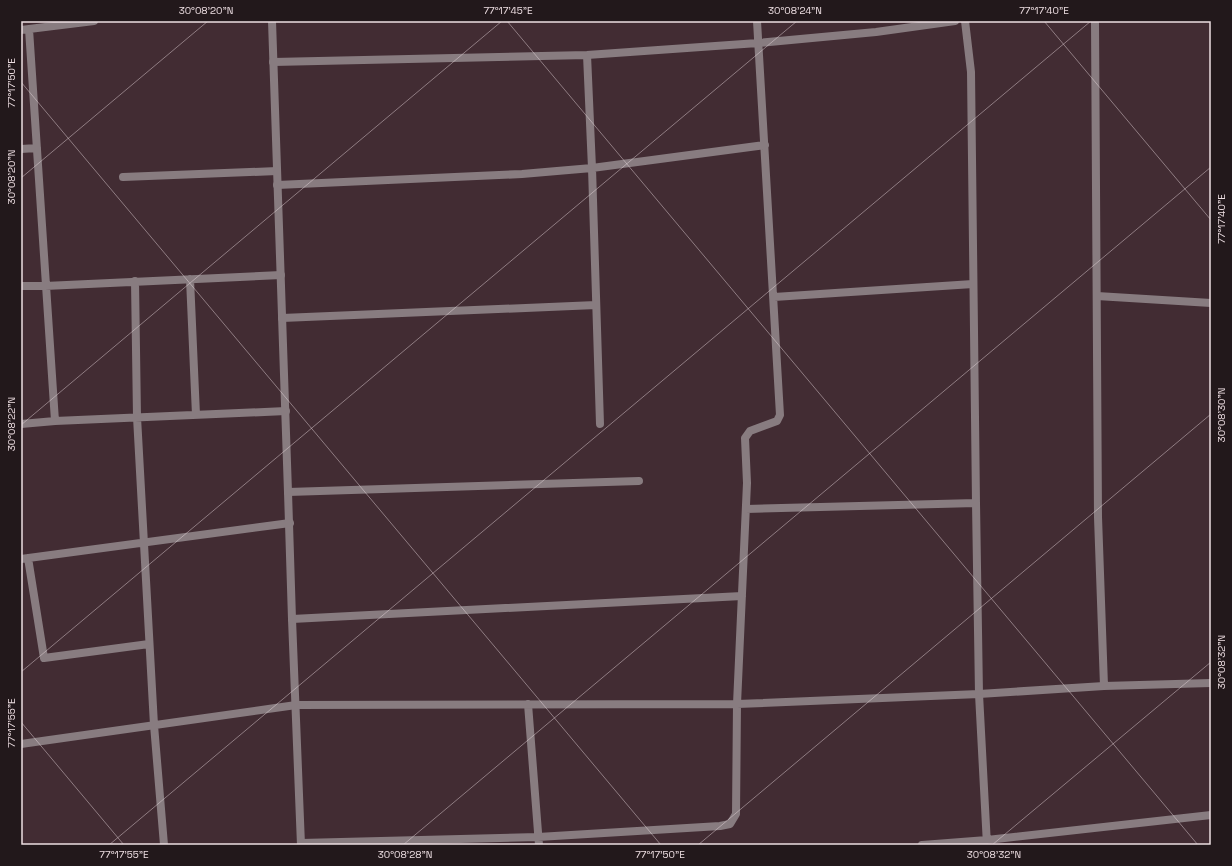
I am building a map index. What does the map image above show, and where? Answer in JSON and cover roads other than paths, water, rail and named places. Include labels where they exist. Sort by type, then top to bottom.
[{"type":"street","points":[[55,421],[37,148],[25,29],[94,21]]},
{"type":"street","points":[[272,21],[301,844],[538,841],[720,826],[730,824],[736,814],[736,704],[747,483],[745,438],[750,431],[777,421],[780,415],[757,21]]},
{"type":"street","points":[[273,62],[587,55],[758,43],[876,32],[955,21]]},
{"type":"street","points":[[965,21],[971,72],[976,503],[980,694],[987,843]]},
{"type":"street","points":[[1095,21],[1098,517],[1104,686]]},
{"type":"street","points":[[587,55],[600,424]]},
{"type":"street","points":[[277,185],[522,174],[592,168],[765,145]]},
{"type":"street","points":[[21,148],[37,148]]},
{"type":"street","points":[[123,177],[277,171]]},
{"type":"street","points":[[21,286],[281,275]]},
{"type":"street","points":[[190,279],[196,415]]},
{"type":"street","points":[[135,282],[137,417],[154,725],[164,845]]},
{"type":"street","points":[[774,297],[973,284]]},
{"type":"street","points":[[1097,296],[1211,303]]},
{"type":"street","points":[[282,318],[596,305]]},
{"type":"street","points":[[21,424],[55,421],[286,411]]},
{"type":"street","points":[[288,492],[639,481]]},
{"type":"street","points":[[746,509],[976,503]]},
{"type":"street","points":[[150,644],[44,658],[25,558],[290,522]]},
{"type":"street","points":[[292,619],[742,596]]},
{"type":"street","points":[[21,744],[296,705],[736,704],[980,694],[1104,686],[1211,683]]},
{"type":"street","points":[[528,704],[538,841]]},
{"type":"street","points":[[922,845],[987,843],[1211,815]]}]
